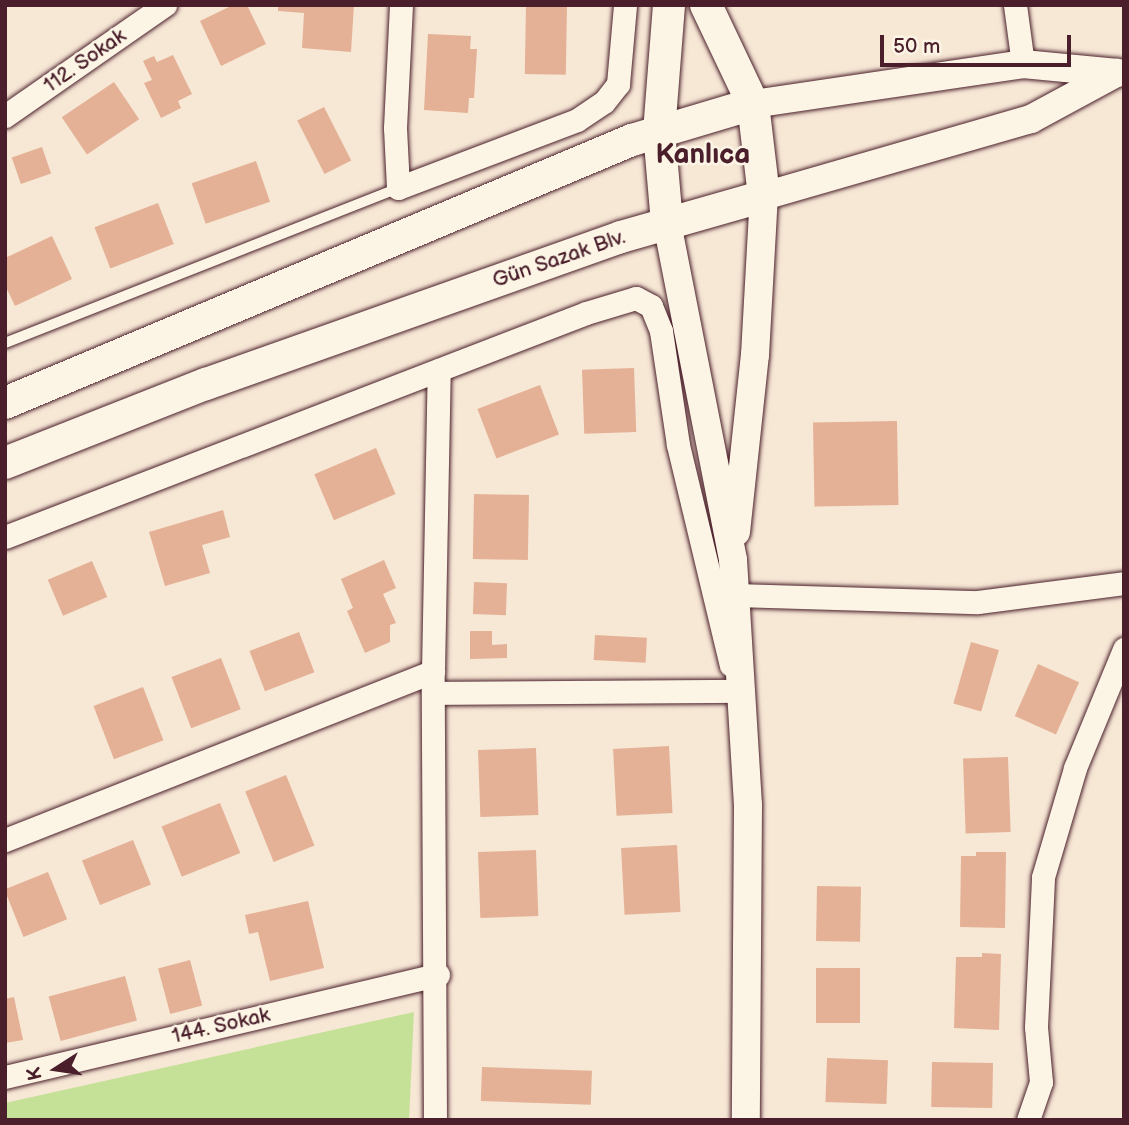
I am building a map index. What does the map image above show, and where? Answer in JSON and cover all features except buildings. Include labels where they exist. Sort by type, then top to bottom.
[{"type":"main road","points":[[667,223],[659,132],[669,5]]},
{"type":"main road","points":[[706,5],[753,104],[764,196]]},
{"type":"main road","name":"Gün Sazak Blv.","points":[[5,403],[659,132],[753,104]]},
{"type":"main road","name":"Gün Sazak Blv.","points":[[5,463],[206,384],[667,223],[764,196]]},
{"type":"street","name":"112. Sokak","points":[[5,116],[165,5]]},
{"type":"street","points":[[401,5],[395,128],[398,188],[577,120],[604,102],[618,84],[625,5]]},
{"type":"street","points":[[1015,5],[1023,64]]},
{"type":"street","name":"Gün Sazak Blv.","points":[[753,104],[1023,64],[1120,73]]},
{"type":"street","name":"Gün Sazak Blv.","points":[[764,196],[1031,118],[1120,73]]},
{"type":"street","points":[[733,560],[755,355],[764,196]]},
{"type":"street","points":[[667,223],[733,560],[748,805],[746,1120]]},
{"type":"street","points":[[5,537],[439,369],[636,298],[651,306],[661,331],[678,445],[740,703]]},
{"type":"street","points":[[435,1120],[438,975],[433,682],[439,369]]},
{"type":"street","points":[[735,595],[978,602],[1124,583]]},
{"type":"street","points":[[1028,1120],[1041,1082],[1036,1027],[1043,877],[1075,768],[1124,649]]},
{"type":"street","points":[[5,840],[433,682],[740,703]]},
{"type":"street","name":"144. Sokak","points":[[5,1077],[438,975]]},
{"type":"lane","points":[[5,343],[398,188]]},
{"type":"green space","points":[[414,1012],[409,1120],[5,1120],[5,1103]]},
{"type":"district","name":"Kanlıca","points":[[703,155]]}]
